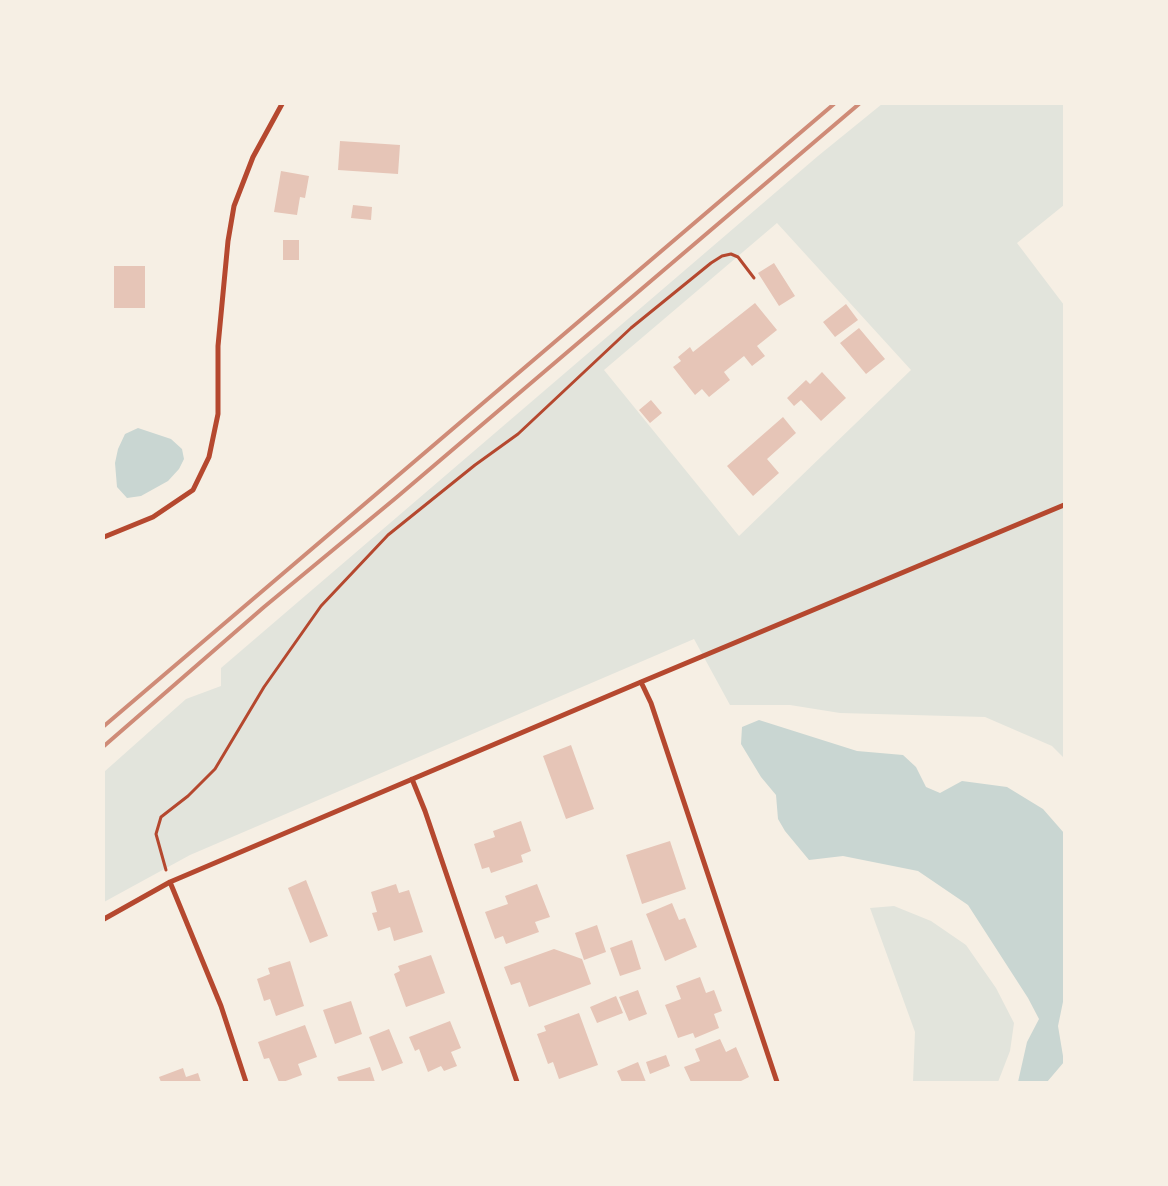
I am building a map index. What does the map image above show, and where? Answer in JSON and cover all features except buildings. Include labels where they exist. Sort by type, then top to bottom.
[{"type":"street","points":[[104,537],[153,517],[193,490],[209,457],[218,414],[218,346],[228,241],[234,206],[253,157],[282,104]]},
{"type":"street","points":[[104,919],[170,882],[1064,505]]},
{"type":"street","points":[[641,682],[651,703],[777,1082]]},
{"type":"street","points":[[412,779],[428,820],[517,1082]]},
{"type":"street","points":[[170,882],[221,1006],[246,1082]]},
{"type":"path","points":[[170,882],[156,834],[161,816],[188,796],[216,769],[264,686],[321,606],[388,535],[475,465],[518,434],[631,328],[711,263],[722,256],[731,254],[738,257],[754,278]]},
{"type":"shaded area","points":[[882,104],[1064,104],[1064,205],[1017,243],[1064,305],[1064,758],[1052,746],[985,717],[840,713],[790,705],[730,705],[694,639],[190,855],[104,902],[104,772],[186,699],[221,686],[221,668],[818,156]],"holes":[[[777,223],[911,370],[739,536],[604,370]]]},
{"type":"shaded area","points":[[138,428],[171,439],[182,449],[184,459],[179,469],[168,481],[141,496],[127,498],[117,487],[115,463],[118,449],[125,434]]},
{"type":"shaded area","points":[[759,720],[857,751],[903,755],[916,767],[926,787],[940,793],[962,781],[1007,787],[1043,809],[1064,833],[1064,997],[1058,1026],[1064,1062],[1047,1082],[1018,1082],[1027,1042],[1039,1019],[1028,998],[968,905],[918,871],[843,856],[809,860],[785,831],[778,819],[776,795],[761,777],[741,744],[742,727]]},
{"type":"shaded area","points":[[894,906],[931,921],[966,945],[996,988],[1014,1023],[1010,1051],[998,1082],[913,1082],[915,1032],[870,908]]},
{"type":"railway","points":[[104,726],[834,104]]},
{"type":"railway","points":[[104,746],[264,607],[397,497],[859,104]]}]
